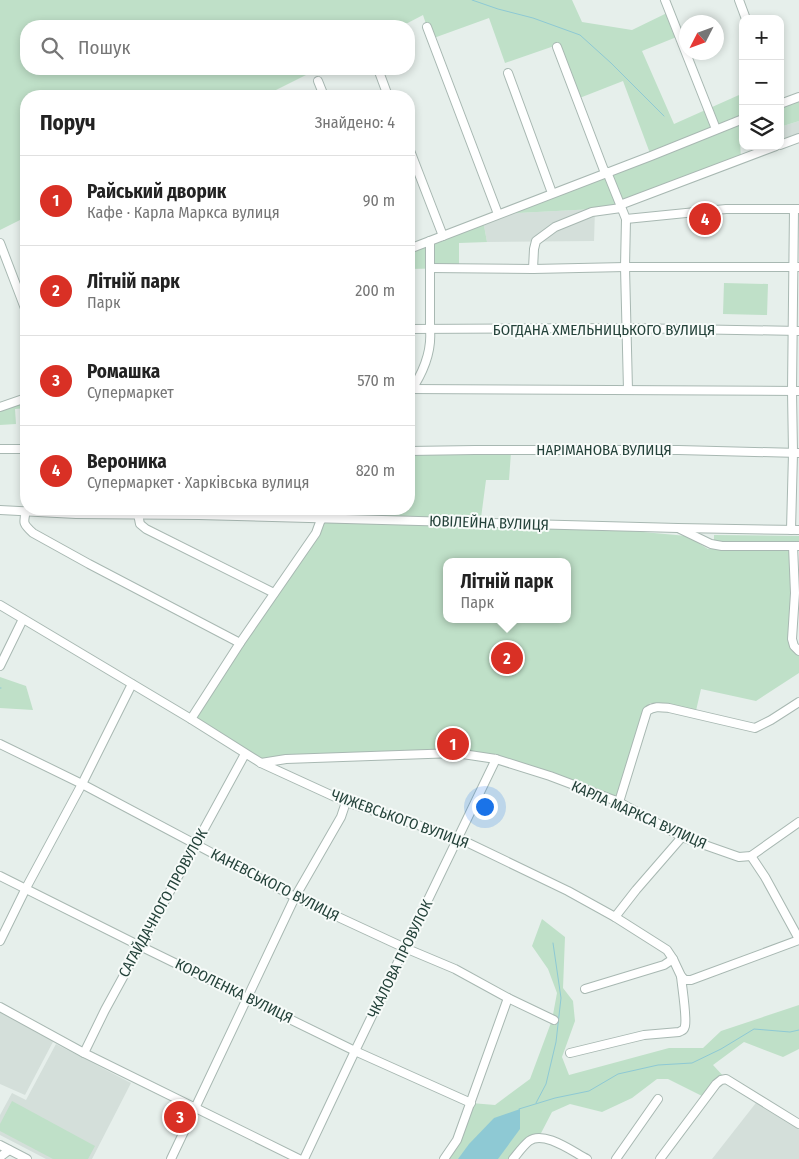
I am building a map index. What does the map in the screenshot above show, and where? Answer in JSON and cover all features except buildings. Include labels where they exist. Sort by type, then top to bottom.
[{"type":"street","points":[[665,0],[716,129]]},
{"type":"street","points":[[739,0],[745,15]]},
{"type":"street","points":[[426,27],[498,214]]},
{"type":"street","points":[[557,47],[626,219],[625,267],[628,390]]},
{"type":"street","points":[[508,73],[552,193]]},
{"type":"street","points":[[380,75],[386,90]]},
{"type":"street","points":[[318,81],[322,90]]},
{"type":"street","points":[[784,103],[799,97]]},
{"type":"street","points":[[415,247],[739,120]]},
{"type":"street","points":[[784,144],[799,138]]},
{"type":"street","points":[[533,269],[536,241],[555,227],[592,212],[621,206],[766,150]]},
{"type":"street","points":[[415,164],[443,236]]},
{"type":"street","points":[[626,219],[726,209],[797,209],[795,530]]},
{"type":"street","points":[[415,384],[427,361],[431,341],[430,241]]},
{"type":"street","points":[[0,243],[20,295]]},
{"type":"street","points":[[430,268],[796,267]]},
{"type":"street","name":"БОГДАНА ХМЕЛЬНИЦЬКОГО ВУЛИЦЯ","points":[[415,329],[626,328],[796,331]]},
{"type":"street","points":[[415,390],[795,391]]},
{"type":"street","points":[[0,407],[20,400]]},
{"type":"street","points":[[0,449],[20,449]]},
{"type":"street","name":"НАРІМАНОВА ВУЛИЦЯ","points":[[415,451],[678,450],[796,453]]},
{"type":"street","name":"ЮВІЛЕЙНА ВУЛИЦЯ","points":[[0,510],[20,511]]},
{"type":"street","points":[[25,515],[24,522],[26,527],[33,533],[240,643]]},
{"type":"street","points":[[138,515],[140,524],[146,529],[274,593]]},
{"type":"street","name":"ЮВІЛЕЙНА ВУЛИЦЯ","points":[[260,515],[795,530]]},
{"type":"street","points":[[191,719],[240,643],[316,533],[324,515]]},
{"type":"street","name":"ЮВІЛЕЙНА ВУЛИЦЯ","points":[[678,528],[710,544],[722,546],[796,546]]},
{"type":"street","points":[[710,544],[706,536],[709,531],[715,528]]},
{"type":"street","points":[[796,546],[792,639],[794,646],[799,651]]},
{"type":"street","name":"ЧИЖЕВСЬКОГО ВУЛИЦЯ","points":[[0,605],[261,763],[346,802],[458,838],[568,891],[615,917],[667,950],[681,976],[685,1016],[683,1030],[644,1035],[570,1052]]},
{"type":"street","points":[[0,665],[24,619]]},
{"type":"street","points":[[0,942],[132,684]]},
{"type":"street","points":[[619,802],[647,711],[651,708],[658,707],[755,728],[799,702]]},
{"type":"street","name":"КАНЕВСЬКОГО ВУЛИЦЯ","points":[[0,744],[82,784],[295,897],[455,969],[508,998],[554,1020]]},
{"type":"street","name":"КАРЛА МАРКСА ВУЛИЦЯ","points":[[261,763],[286,759],[456,753],[496,759],[550,776],[619,802],[682,837],[739,857],[751,856]]},
{"type":"street","name":"САГАЙДАЧНОГО ПРОВУЛОК","points":[[84,1053],[105,1010],[245,754]]},
{"type":"street","name":"ЧКАЛОВА ПРОВУЛОК","points":[[304,1159],[496,759]]},
{"type":"street","points":[[171,1159],[295,897],[340,817],[346,802]]},
{"type":"street","points":[[681,976],[685,980],[691,980],[799,940],[765,877],[751,856],[799,822]]},
{"type":"street","points":[[615,917],[682,837]]},
{"type":"street","name":"КОРОЛЕНКА ВУЛИЦЯ","points":[[0,876],[355,1050],[471,1103]]},
{"type":"street","points":[[586,989],[664,965],[673,959]]},
{"type":"street","points":[[444,1159],[457,1140],[508,998]]},
{"type":"street","points":[[0,1007],[84,1053],[299,1159]]},
{"type":"street","points":[[660,1159],[716,1084],[721,1080],[726,1079],[799,1124]]},
{"type":"street","points":[[616,1159],[658,1099]]},
{"type":"street","points":[[513,1159],[529,1142],[539,1137],[550,1139],[587,1159]]},
{"type":"street","points":[[0,1145],[27,1159]]},
{"type":"street","points":[[0,1157],[8,1150]]},
{"type":"shaded area","points":[[799,121],[799,138],[784,144],[784,126]]},
{"type":"shaded area","points":[[595,209],[594,241],[487,242],[483,220],[498,214]]},
{"type":"shaded area","points":[[0,1010],[55,1038],[25,1095],[0,1084]]},
{"type":"shaded area","points":[[56,1044],[131,1083],[92,1159],[46,1159],[0,1135],[0,1115],[12,1093],[26,1100]]},
{"type":"shaded area","points":[[759,1099],[799,1124],[799,1159],[712,1159]]},
{"type":"green space","points":[[0,0],[572,0],[582,22],[632,30],[669,12],[679,36],[642,51],[674,124],[739,95],[739,150],[741,158],[620,205],[595,209],[498,214],[651,156],[623,81],[577,99],[557,45],[505,63],[489,18],[431,39],[423,15],[413,20],[20,20],[20,75],[306,75],[276,90],[20,90],[20,220],[0,230]]},
{"type":"green space","points":[[799,97],[799,121],[784,126],[784,103]]},
{"type":"green space","points":[[483,220],[487,242],[459,243],[459,268],[415,269],[415,247]]},
{"type":"green space","points":[[724,283],[768,284],[767,315],[723,314]]},
{"type":"green space","points":[[20,400],[20,409],[15,409],[16,424],[0,425],[0,407]]},
{"type":"green space","points":[[511,452],[509,480],[486,480],[481,518],[340,516],[415,515],[415,454]]},
{"type":"green space","points":[[320,522],[632,531],[687,536],[708,549],[790,549],[795,593],[792,629],[799,651],[799,673],[756,701],[701,689],[695,715],[650,703],[619,802],[550,776],[456,753],[261,763],[191,719]]},
{"type":"green space","points":[[714,535],[799,536],[799,546],[714,545]]},
{"type":"green space","points":[[0,677],[26,686],[33,710],[0,708]]},
{"type":"green space","points":[[542,919],[565,937],[563,988],[573,1001],[575,1021],[562,1057],[569,1075],[669,1048],[703,1048],[721,1031],[799,1005],[799,1049],[783,1057],[744,1042],[713,1065],[726,1079],[706,1098],[668,1079],[657,1079],[632,1098],[602,1112],[570,1104],[552,1112],[539,1137],[513,1159],[444,1159],[471,1103],[495,1105],[530,1079],[552,1020],[557,993],[548,969],[532,946]]},
{"type":"green space","points":[[12,1101],[95,1146],[88,1159],[53,1159],[0,1131],[0,1124]]},
{"type":"water","points":[[520,1109],[520,1129],[498,1159],[458,1159],[469,1144],[494,1118]]},
{"type":"waterway","points":[[472,0],[533,18],[580,35],[664,116]]},
{"type":"waterway","points":[[536,1103],[546,1084],[556,1042],[561,998],[553,943]]},
{"type":"waterway","points":[[519,1109],[555,1098],[589,1091],[618,1074],[658,1065],[692,1063],[721,1049],[754,1029],[790,1032],[799,1030]]},
{"type":"place","name":"Вероника","points":[[705,219]]},
{"type":"place","name":"Літній парк","points":[[507,658]]},
{"type":"place","name":"Райський дворик","points":[[453,744]]},
{"type":"place","name":"Ромашка","points":[[180,1117]]}]
